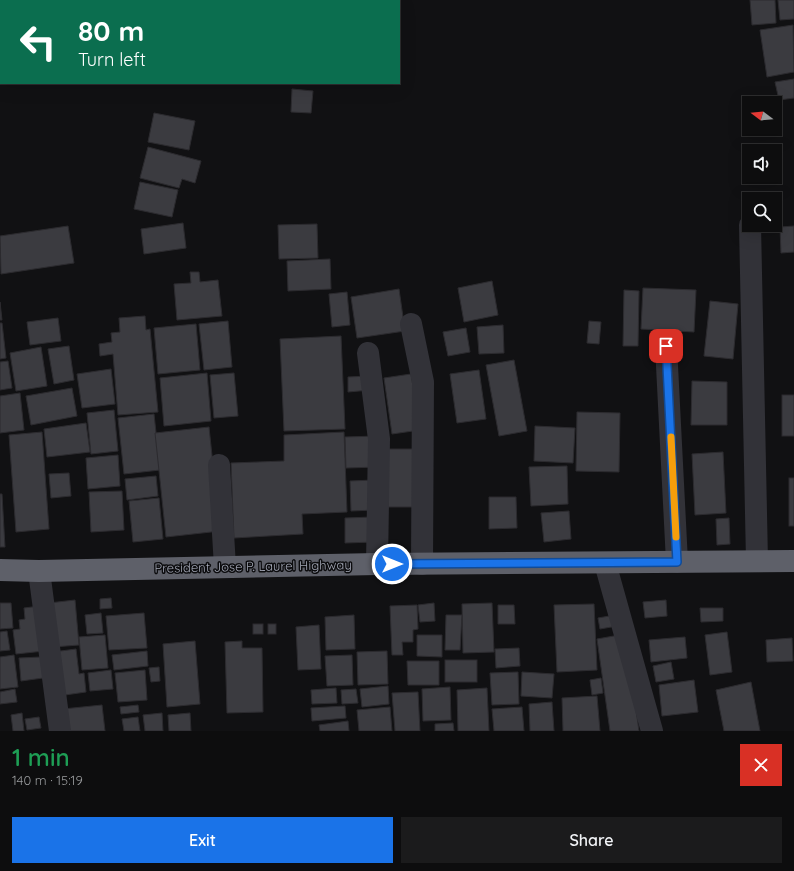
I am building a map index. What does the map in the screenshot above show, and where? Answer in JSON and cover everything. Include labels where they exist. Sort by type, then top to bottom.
[{"type":"highway","name":"President Jose P. Laurel Highway","points":[[0,570],[39,571],[377,564],[794,561]]},
{"type":"street","points":[[750,232],[757,561]]},
{"type":"street","points":[[411,324],[423,382],[422,564]]},
{"type":"street","points":[[666,346],[677,562]]},
{"type":"street","points":[[368,353],[379,439],[377,564]]},
{"type":"street","points":[[219,466],[225,567]]},
{"type":"street","points":[[606,563],[652,731]]},
{"type":"street","points":[[39,571],[60,731]]},
{"type":"building","points":[[750,0],[775,0],[776,23],[752,25]]},
{"type":"building","points":[[778,0],[794,0],[794,19],[780,20]]},
{"type":"building","points":[[793,25],[794,72],[767,77],[760,30]]},
{"type":"building","points":[[794,79],[794,98],[782,100],[782,96],[778,96],[775,82]]},
{"type":"building","points":[[292,89],[313,91],[311,113],[291,112]]},
{"type":"building","points":[[154,113],[195,121],[189,150],[148,142]]},
{"type":"building","points":[[148,147],[201,161],[195,183],[182,179],[179,188],[140,178]]},
{"type":"building","points":[[140,182],[178,190],[172,217],[134,209]]},
{"type":"building","points":[[183,223],[186,248],[144,254],[141,229]]},
{"type":"building","points":[[317,224],[318,258],[279,259],[278,225]]},
{"type":"building","points":[[68,226],[74,263],[1,274],[0,236]]},
{"type":"building","points":[[794,226],[794,252],[781,253],[780,232],[782,232],[782,227]]},
{"type":"building","points":[[330,259],[331,289],[288,291],[287,261]]},
{"type":"building","points":[[190,272],[199,272],[200,282],[218,280],[222,316],[177,320],[174,284],[191,283]]},
{"type":"building","points":[[492,281],[498,315],[464,322],[458,288]]},
{"type":"building","points":[[643,288],[696,290],[694,332],[641,329]]},
{"type":"building","points":[[399,289],[405,331],[357,338],[351,297]]},
{"type":"building","points":[[624,290],[639,291],[638,346],[623,346]]},
{"type":"building","points":[[347,292],[350,325],[332,327],[329,294]]},
{"type":"building","points":[[710,301],[738,304],[733,359],[704,356]]},
{"type":"building","points":[[0,302],[2,320],[0,320]]},
{"type":"building","points":[[145,316],[146,330],[150,329],[158,412],[118,415],[113,354],[100,356],[99,344],[112,342],[111,333],[120,332],[119,318]]},
{"type":"building","points":[[58,318],[61,341],[30,345],[27,322]]},
{"type":"building","points":[[228,321],[232,367],[204,370],[199,324]]},
{"type":"building","points":[[589,321],[601,322],[599,344],[587,343]]},
{"type":"building","points":[[0,323],[2,323],[6,358],[0,359]]},
{"type":"building","points":[[196,324],[200,370],[158,374],[154,328]]},
{"type":"building","points":[[503,325],[504,353],[479,354],[477,327]]},
{"type":"building","points":[[466,328],[470,352],[448,356],[443,332]]},
{"type":"building","points":[[341,336],[345,429],[284,431],[280,339]]},
{"type":"building","points":[[69,346],[74,380],[54,384],[48,349]]},
{"type":"building","points":[[41,347],[47,386],[16,391],[10,353]]},
{"type":"building","points":[[514,360],[527,431],[499,436],[486,365]]},
{"type":"building","points":[[8,361],[12,388],[0,390],[0,362]]},
{"type":"building","points":[[111,369],[115,404],[82,408],[77,374]]},
{"type":"building","points":[[479,370],[486,419],[457,423],[450,374]]},
{"type":"building","points":[[207,373],[211,421],[164,426],[160,378]]},
{"type":"building","points":[[234,373],[238,416],[214,418],[210,375]]},
{"type":"building","points":[[411,374],[420,430],[392,434],[384,378]]},
{"type":"building","points":[[369,376],[370,390],[348,392],[348,377]]},
{"type":"building","points":[[692,381],[727,382],[727,425],[691,425]]},
{"type":"building","points":[[72,388],[77,416],[31,425],[26,396]]},
{"type":"building","points":[[20,393],[24,430],[0,433],[0,396]]},
{"type":"building","points":[[782,395],[794,395],[794,436],[782,436]]},
{"type":"building","points":[[114,410],[118,451],[91,454],[87,413]]},
{"type":"building","points":[[577,412],[620,413],[619,472],[576,471]]},
{"type":"building","points":[[154,414],[160,470],[124,474],[118,418]]},
{"type":"building","points":[[86,423],[90,452],[47,457],[44,429]]},
{"type":"building","points":[[535,426],[575,428],[573,463],[534,461]]},
{"type":"building","points":[[209,427],[220,531],[166,537],[155,433]]},
{"type":"building","points":[[42,432],[49,529],[16,532],[9,435]]},
{"type":"building","points":[[344,432],[347,512],[302,514],[303,534],[234,538],[231,463],[284,461],[284,435]]},
{"type":"building","points":[[377,436],[378,467],[346,468],[345,437]]},
{"type":"building","points":[[386,449],[419,449],[419,507],[386,507]]},
{"type":"building","points":[[723,452],[726,513],[695,515],[692,454]]},
{"type":"building","points":[[118,455],[120,486],[88,489],[86,458]]},
{"type":"building","points":[[567,466],[568,504],[531,506],[529,467]]},
{"type":"building","points":[[69,473],[71,496],[51,498],[49,474]]},
{"type":"building","points":[[156,476],[158,496],[127,500],[125,479]]},
{"type":"building","points":[[789,478],[794,478],[794,526],[789,526]]},
{"type":"building","points":[[374,480],[375,510],[351,511],[350,481]]},
{"type":"building","points":[[122,491],[124,530],[91,532],[89,492]]},
{"type":"building","points":[[0,494],[2,494],[5,547],[0,547]]},
{"type":"building","points":[[489,497],[516,497],[517,528],[489,529]]},
{"type":"building","points":[[159,498],[163,539],[133,542],[129,501]]},
{"type":"building","points":[[569,511],[571,539],[544,542],[541,513]]},
{"type":"building","points":[[373,517],[374,542],[345,543],[345,518]]},
{"type":"building","points":[[729,518],[730,544],[717,545],[716,519]]},
{"type":"building","points":[[111,598],[112,608],[100,609],[100,599]]},
{"type":"building","points":[[75,600],[79,645],[53,647],[49,603]]},
{"type":"building","points":[[666,600],[667,616],[645,618],[643,602]]},
{"type":"building","points":[[0,603],[11,603],[13,628],[0,629]]},
{"type":"building","points":[[434,603],[435,621],[420,622],[418,605]]},
{"type":"building","points":[[492,603],[494,652],[463,653],[462,604]]},
{"type":"building","points":[[594,604],[597,670],[557,672],[554,605]]},
{"type":"building","points":[[417,605],[418,629],[413,630],[413,642],[402,642],[403,655],[392,655],[390,606]]},
{"type":"building","points":[[498,605],[514,605],[515,624],[498,624]]},
{"type":"building","points":[[40,606],[44,651],[16,654],[13,630],[20,629],[19,620],[25,619],[24,608]]},
{"type":"building","points":[[700,608],[723,608],[723,621],[701,622]]},
{"type":"building","points":[[101,613],[103,633],[87,634],[85,615]]},
{"type":"building","points":[[144,613],[147,648],[109,650],[106,616]]},
{"type":"building","points":[[354,615],[355,649],[326,650],[325,617]]},
{"type":"building","points":[[446,615],[462,615],[460,650],[445,650]]},
{"type":"building","points":[[615,615],[617,626],[600,629],[598,618]]},
{"type":"building","points":[[253,624],[263,624],[263,634],[253,634]]},
{"type":"building","points":[[268,624],[276,624],[276,634],[268,634]]},
{"type":"building","points":[[319,625],[321,669],[298,670],[296,627]]},
{"type":"building","points":[[7,631],[10,650],[0,651],[0,632]]},
{"type":"building","points":[[727,632],[732,672],[710,675],[705,635]]},
{"type":"building","points":[[625,634],[639,731],[610,731],[597,639]]},
{"type":"building","points":[[105,635],[108,668],[82,670],[79,637]]},
{"type":"building","points":[[417,635],[442,635],[442,657],[417,656]]},
{"type":"building","points":[[685,637],[687,658],[651,662],[649,640]]},
{"type":"building","points":[[792,638],[793,661],[767,662],[766,640]]},
{"type":"building","points":[[195,641],[200,704],[167,707],[163,644]]},
{"type":"building","points":[[242,641],[242,648],[262,648],[263,712],[227,713],[225,642]]},
{"type":"building","points":[[519,648],[520,666],[496,668],[495,649]]},
{"type":"building","points":[[76,649],[79,674],[84,673],[86,692],[58,696],[53,652]]},
{"type":"building","points":[[147,651],[148,666],[114,670],[112,655]]},
{"type":"building","points":[[387,651],[388,684],[358,685],[357,652]]},
{"type":"building","points":[[14,655],[18,687],[0,689],[0,657]]},
{"type":"building","points":[[352,655],[353,685],[327,686],[325,656]]},
{"type":"building","points":[[41,657],[43,678],[21,681],[19,658]]},
{"type":"building","points":[[445,660],[477,660],[477,682],[445,682]]},
{"type":"building","points":[[407,661],[439,661],[439,685],[408,685]]},
{"type":"building","points":[[671,662],[674,679],[656,682],[653,666]]},
{"type":"building","points":[[159,667],[160,681],[151,682],[149,668]]},
{"type":"building","points":[[111,670],[113,689],[90,691],[88,673]]},
{"type":"building","points":[[145,670],[147,700],[118,702],[115,673]]},
{"type":"building","points":[[518,672],[519,704],[492,705],[490,673]]},
{"type":"building","points":[[522,672],[554,674],[552,698],[521,696]]},
{"type":"building","points":[[601,678],[603,693],[592,695],[590,680]]},
{"type":"building","points":[[694,680],[698,712],[662,716],[659,685]]},
{"type":"building","points":[[751,682],[760,731],[724,731],[716,690]]},
{"type":"building","points":[[388,686],[389,704],[362,707],[360,689]]},
{"type":"building","points":[[450,687],[451,720],[423,721],[422,689]]},
{"type":"building","points":[[336,688],[337,703],[312,704],[311,690]]},
{"type":"building","points":[[487,688],[489,731],[458,731],[457,690]]},
{"type":"building","points":[[15,689],[17,702],[0,704],[0,692]]},
{"type":"building","points":[[356,689],[358,703],[342,704],[341,690]]},
{"type":"building","points":[[418,692],[420,731],[395,731],[392,693]]},
{"type":"building","points":[[597,696],[600,731],[563,731],[562,698]]},
{"type":"building","points":[[552,702],[554,731],[530,731],[529,704]]},
{"type":"building","points":[[102,705],[105,731],[65,731],[63,709]]},
{"type":"building","points":[[138,705],[139,712],[121,714],[120,707]]},
{"type":"building","points":[[345,706],[346,718],[312,721],[311,708]]},
{"type":"building","points":[[390,707],[392,731],[359,731],[357,710]]},
{"type":"building","points":[[522,707],[524,731],[494,731],[492,709]]},
{"type":"building","points":[[22,713],[24,731],[13,731],[11,715]]},
{"type":"building","points":[[162,713],[163,731],[145,731],[143,715]]},
{"type":"building","points":[[190,713],[191,731],[169,731],[168,715]]},
{"type":"building","points":[[39,717],[41,728],[27,730],[25,719]]},
{"type":"building","points":[[138,717],[140,731],[124,731],[122,719]]},
{"type":"building","points":[[348,721],[349,731],[320,731],[319,725]]},
{"type":"building","points":[[453,723],[454,731],[435,731],[435,724]]},
{"type":"slow traffic","points":[[671,437],[676,537]]},
{"type":"route","points":[[392,564],[677,562],[666,346]]}]
